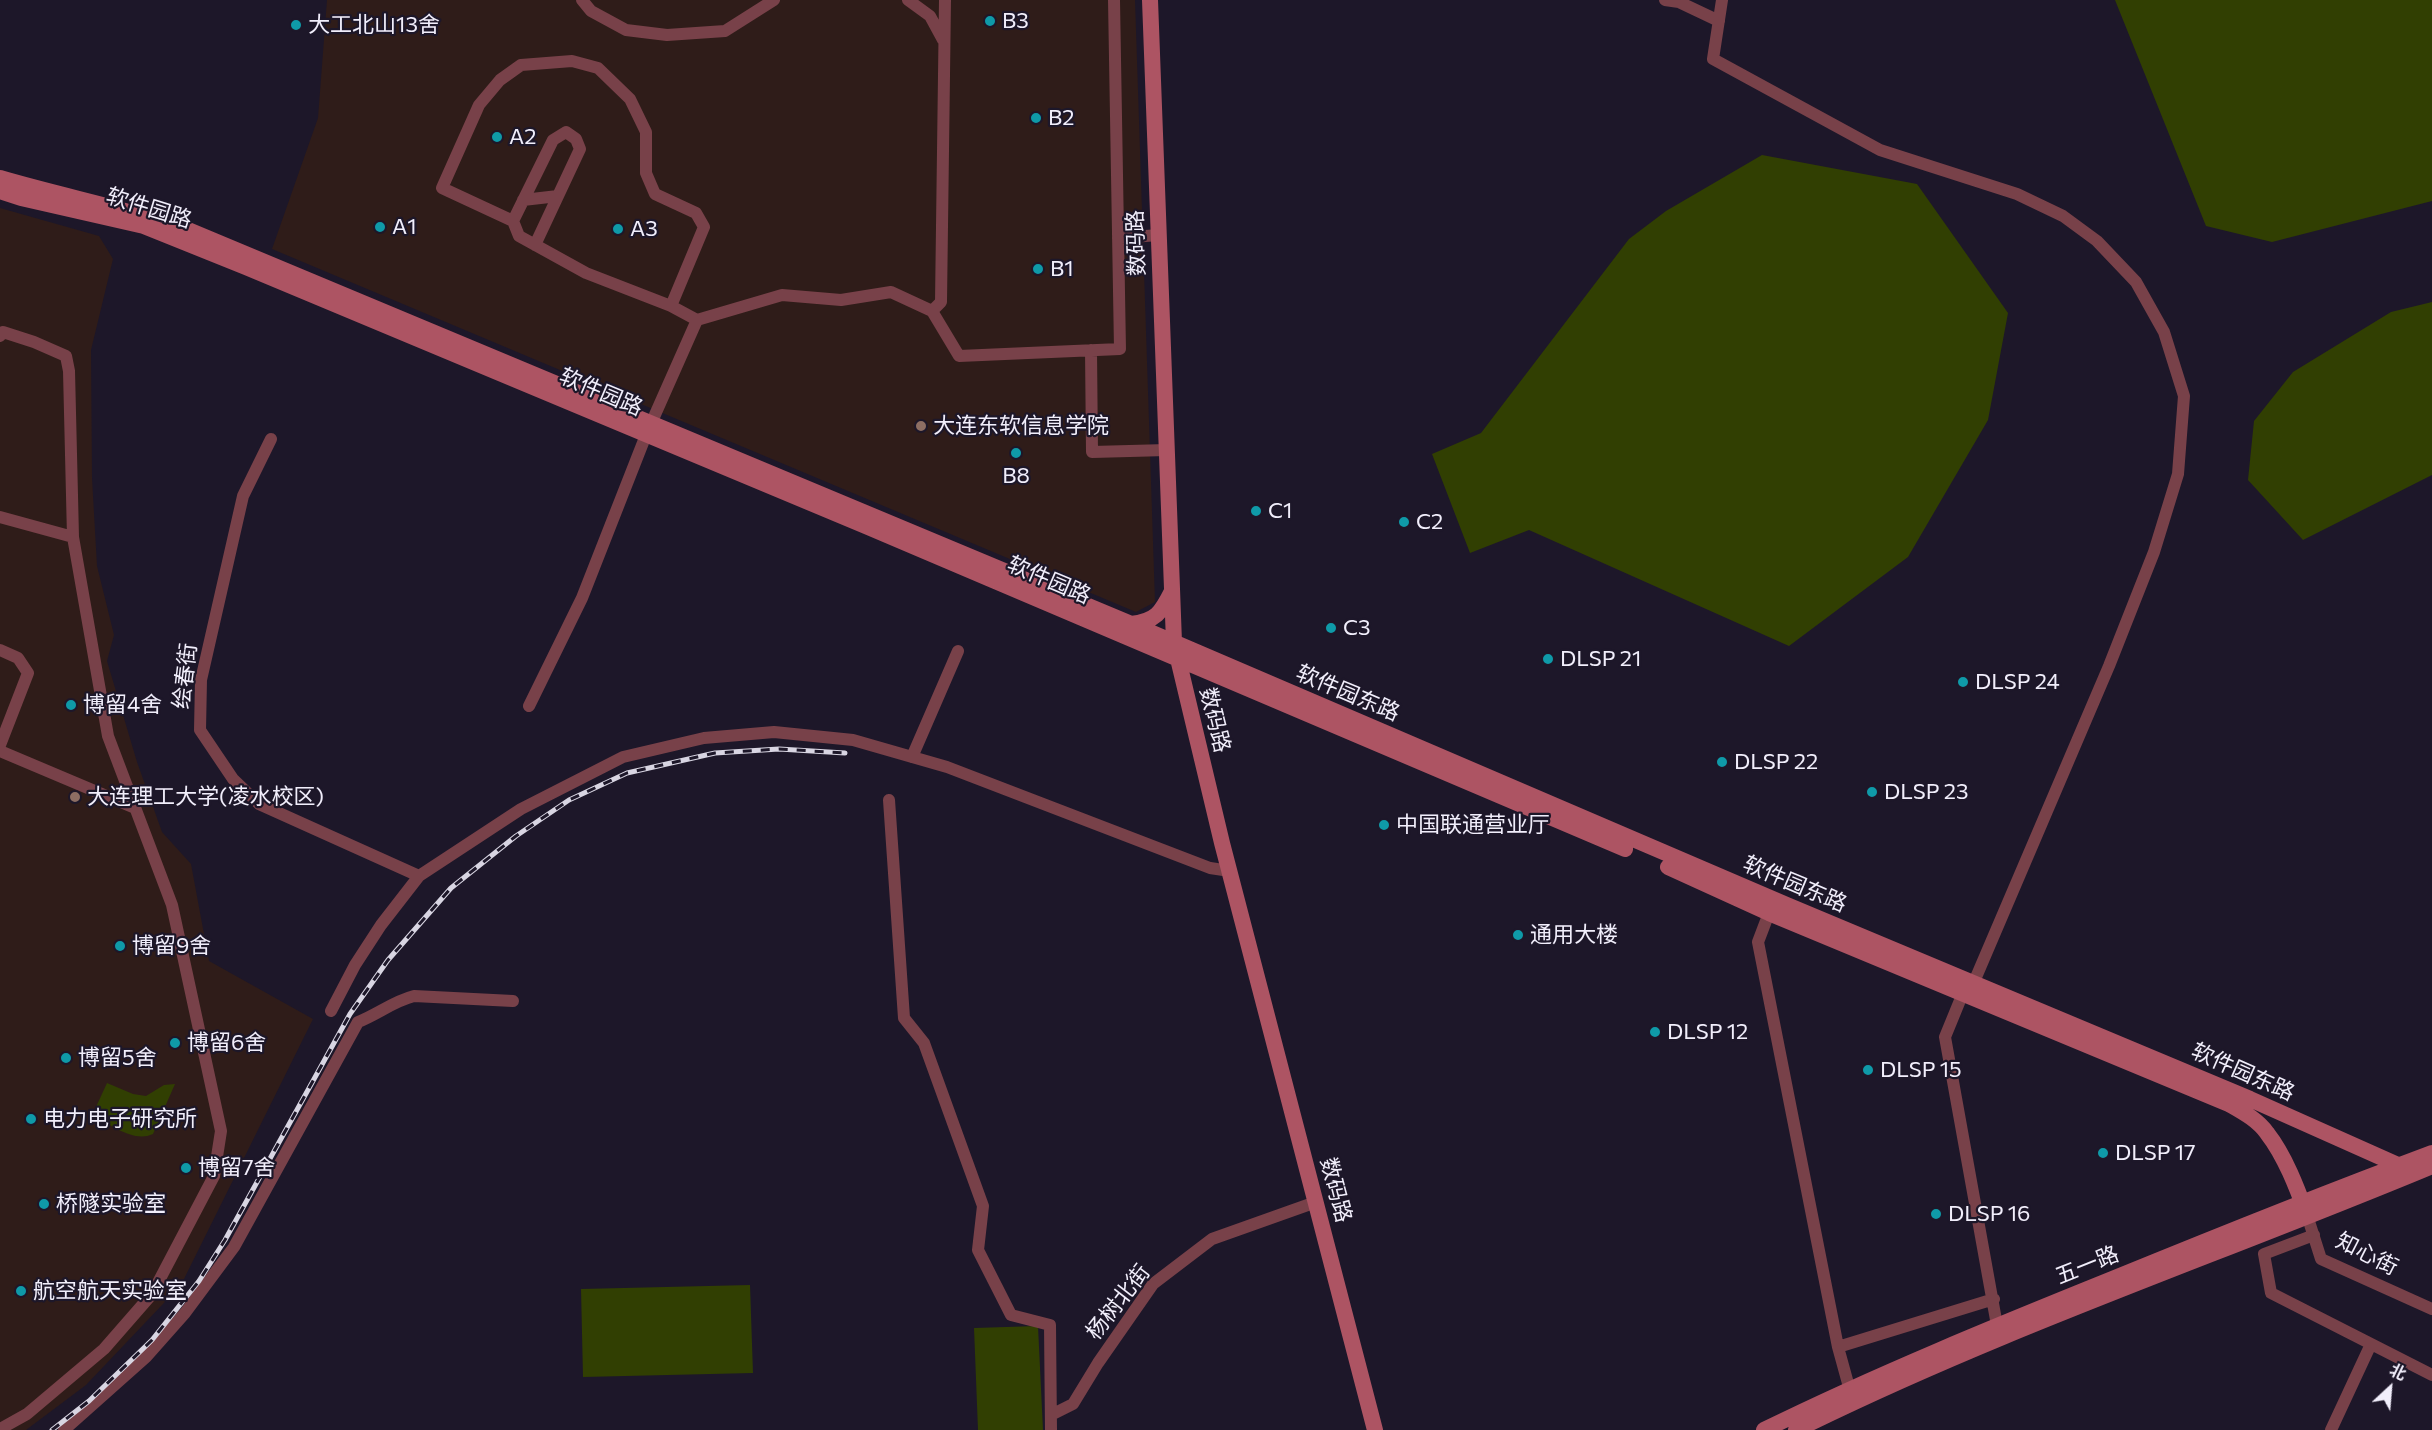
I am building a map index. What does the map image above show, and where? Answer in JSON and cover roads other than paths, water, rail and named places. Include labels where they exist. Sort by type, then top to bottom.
[{"type":"main road","name":"数码路","points":[[1150,0],[1176,651],[1230,871],[1375,1430]]},
{"type":"main road","name":"软件园路","points":[[0,178],[136,212],[183,228],[649,429],[855,521],[1176,651]]},
{"type":"main road","name":"软件园路","points":[[0,191],[21,198],[144,226],[1131,624],[1176,651]]},
{"type":"main road","points":[[1131,624],[1146,622],[1156,616],[1165,606],[1172,590]]},
{"type":"main road","name":"软件园东路","points":[[1176,651],[1754,892],[1968,991],[2243,1112],[2267,1133],[2304,1209]]},
{"type":"main road","name":"软件园东路","points":[[1176,651],[1211,674],[1660,863],[1769,913],[2250,1099],[2398,1165]]},
{"type":"main road","points":[[1187,701],[1198,680],[1211,674]]},
{"type":"main road","name":"五一路","points":[[1764,1430],[2304,1209],[2398,1165],[2432,1153]]},
{"type":"main road","name":"五一路","points":[[2304,1209],[2432,1166]]},
{"type":"main road","name":"五一路","points":[[1797,1430],[1851,1395]]},
{"type":"street","points":[[582,0],[591,10],[626,30],[667,35],[725,31],[774,0]]},
{"type":"street","points":[[908,0],[930,16],[944,41]]},
{"type":"street","points":[[932,311],[941,302],[945,0]]},
{"type":"street","points":[[671,306],[704,227],[696,213],[655,194],[646,172],[646,132],[630,99],[598,68],[572,61],[521,65],[500,80],[479,105],[442,188],[513,221],[519,236],[586,273],[671,306],[697,320],[783,295],[841,300],[891,292],[932,311],[959,356],[1120,349],[1114,0]]},
{"type":"street","points":[[1665,0],[1679,3],[1719,21]]},
{"type":"street","points":[[1722,0],[1713,58],[1880,150],[2017,194],[2063,216],[2097,241],[2136,282],[2164,332],[2184,396],[2178,474],[2154,552],[2109,666],[1968,991],[1945,1037],[1994,1299],[1998,1333]]},
{"type":"street","points":[[513,221],[554,140],[566,132],[576,139],[580,149],[535,245]]},
{"type":"street","points":[[523,200],[558,196]]},
{"type":"street","points":[[1118,238],[1158,235]]},
{"type":"street","points":[[529,706],[582,598],[649,429],[697,320]]},
{"type":"street","points":[[0,336],[3,332],[66,356],[69,371],[74,537],[108,736],[172,906],[221,1131],[214,1176],[152,1294],[104,1349],[27,1414],[0,1429]]},
{"type":"street","points":[[1091,350],[1092,452],[1167,450]]},
{"type":"street","name":"绘春街","points":[[271,439],[243,496],[201,680],[200,730],[233,779],[259,804],[419,876]]},
{"type":"street","points":[[0,517],[74,537]]},
{"type":"street","points":[[0,650],[18,658],[28,673],[0,745]]},
{"type":"street","points":[[912,757],[958,651]]},
{"type":"street","points":[[331,1011],[355,965],[381,925],[419,876],[521,809],[623,757],[704,738],[774,732],[853,740],[958,771],[1210,868],[1230,871]]},
{"type":"street","points":[[0,751],[135,808]]},
{"type":"street","points":[[889,800],[904,1018],[924,1043],[983,1206],[978,1250],[1011,1315],[1050,1325],[1051,1430]]},
{"type":"street","points":[[1769,913],[1758,942],[1838,1347],[1851,1395]]},
{"type":"street","points":[[64,1430],[146,1357],[185,1313],[234,1247],[358,1022],[400,1000],[414,996],[513,1001]]},
{"type":"street","name":"杨树北街","points":[[1051,1415],[1073,1404],[1098,1363],[1153,1284],[1212,1239],[1316,1202]]},
{"type":"street","name":"知心街","points":[[2304,1209],[2321,1259],[2432,1309]]},
{"type":"street","points":[[2314,1235],[2264,1254],[2271,1293],[2432,1375]]},
{"type":"street","points":[[1838,1347],[1994,1299]]},
{"type":"street","points":[[2331,1430],[2371,1344]]},
{"type":"railway","points":[[52,1430],[89,1401],[152,1340],[199,1281],[225,1240],[350,1014],[388,960],[451,888],[516,836],[569,800],[627,773],[715,753],[779,749],[845,753]]},
{"type":"place","name":"B3","points":[[990,21]]},
{"type":"place","name":"大工北山13舍","points":[[296,25]]},
{"type":"place","name":"B2","points":[[1036,118]]},
{"type":"place","name":"A2","points":[[497,137]]},
{"type":"place","name":"A1","points":[[380,227]]},
{"type":"place","name":"A3","points":[[618,229]]},
{"type":"place","name":"B1","points":[[1038,269]]},
{"type":"place","name":"大连东软信息学院","points":[[921,426]]},
{"type":"place","name":"B8","points":[[1016,453]]},
{"type":"place","name":"C1","points":[[1256,511]]},
{"type":"place","name":"C2","points":[[1404,522]]},
{"type":"place","name":"C3","points":[[1331,628]]},
{"type":"place","name":"DLSP 21","points":[[1548,659]]},
{"type":"place","name":"DLSP 24","points":[[1963,682]]},
{"type":"place","name":"博留4舍","points":[[71,705]]},
{"type":"place","name":"DLSP 22","points":[[1722,762]]},
{"type":"place","name":"DLSP 23","points":[[1872,792]]},
{"type":"place","name":"大连理工大学(凌水校区)","points":[[75,797]]},
{"type":"place","name":"中国联通营业厅","points":[[1384,825]]},
{"type":"place","name":"通用大楼","points":[[1518,935]]},
{"type":"place","name":"博留9舍","points":[[120,946]]},
{"type":"place","name":"DLSP 12","points":[[1655,1032]]},
{"type":"place","name":"博留6舍","points":[[175,1043]]},
{"type":"place","name":"博留5舍","points":[[66,1058]]},
{"type":"place","name":"DLSP 15","points":[[1868,1070]]},
{"type":"place","name":"电力电子研究所","points":[[31,1119]]},
{"type":"place","name":"DLSP 17","points":[[2103,1153]]},
{"type":"place","name":"博留7舍","points":[[186,1168]]},
{"type":"place","name":"桥隧实验室","points":[[44,1204]]},
{"type":"place","name":"DLSP 16","points":[[1936,1214]]},
{"type":"place","name":"航空航天实验室","points":[[21,1291]]}]
